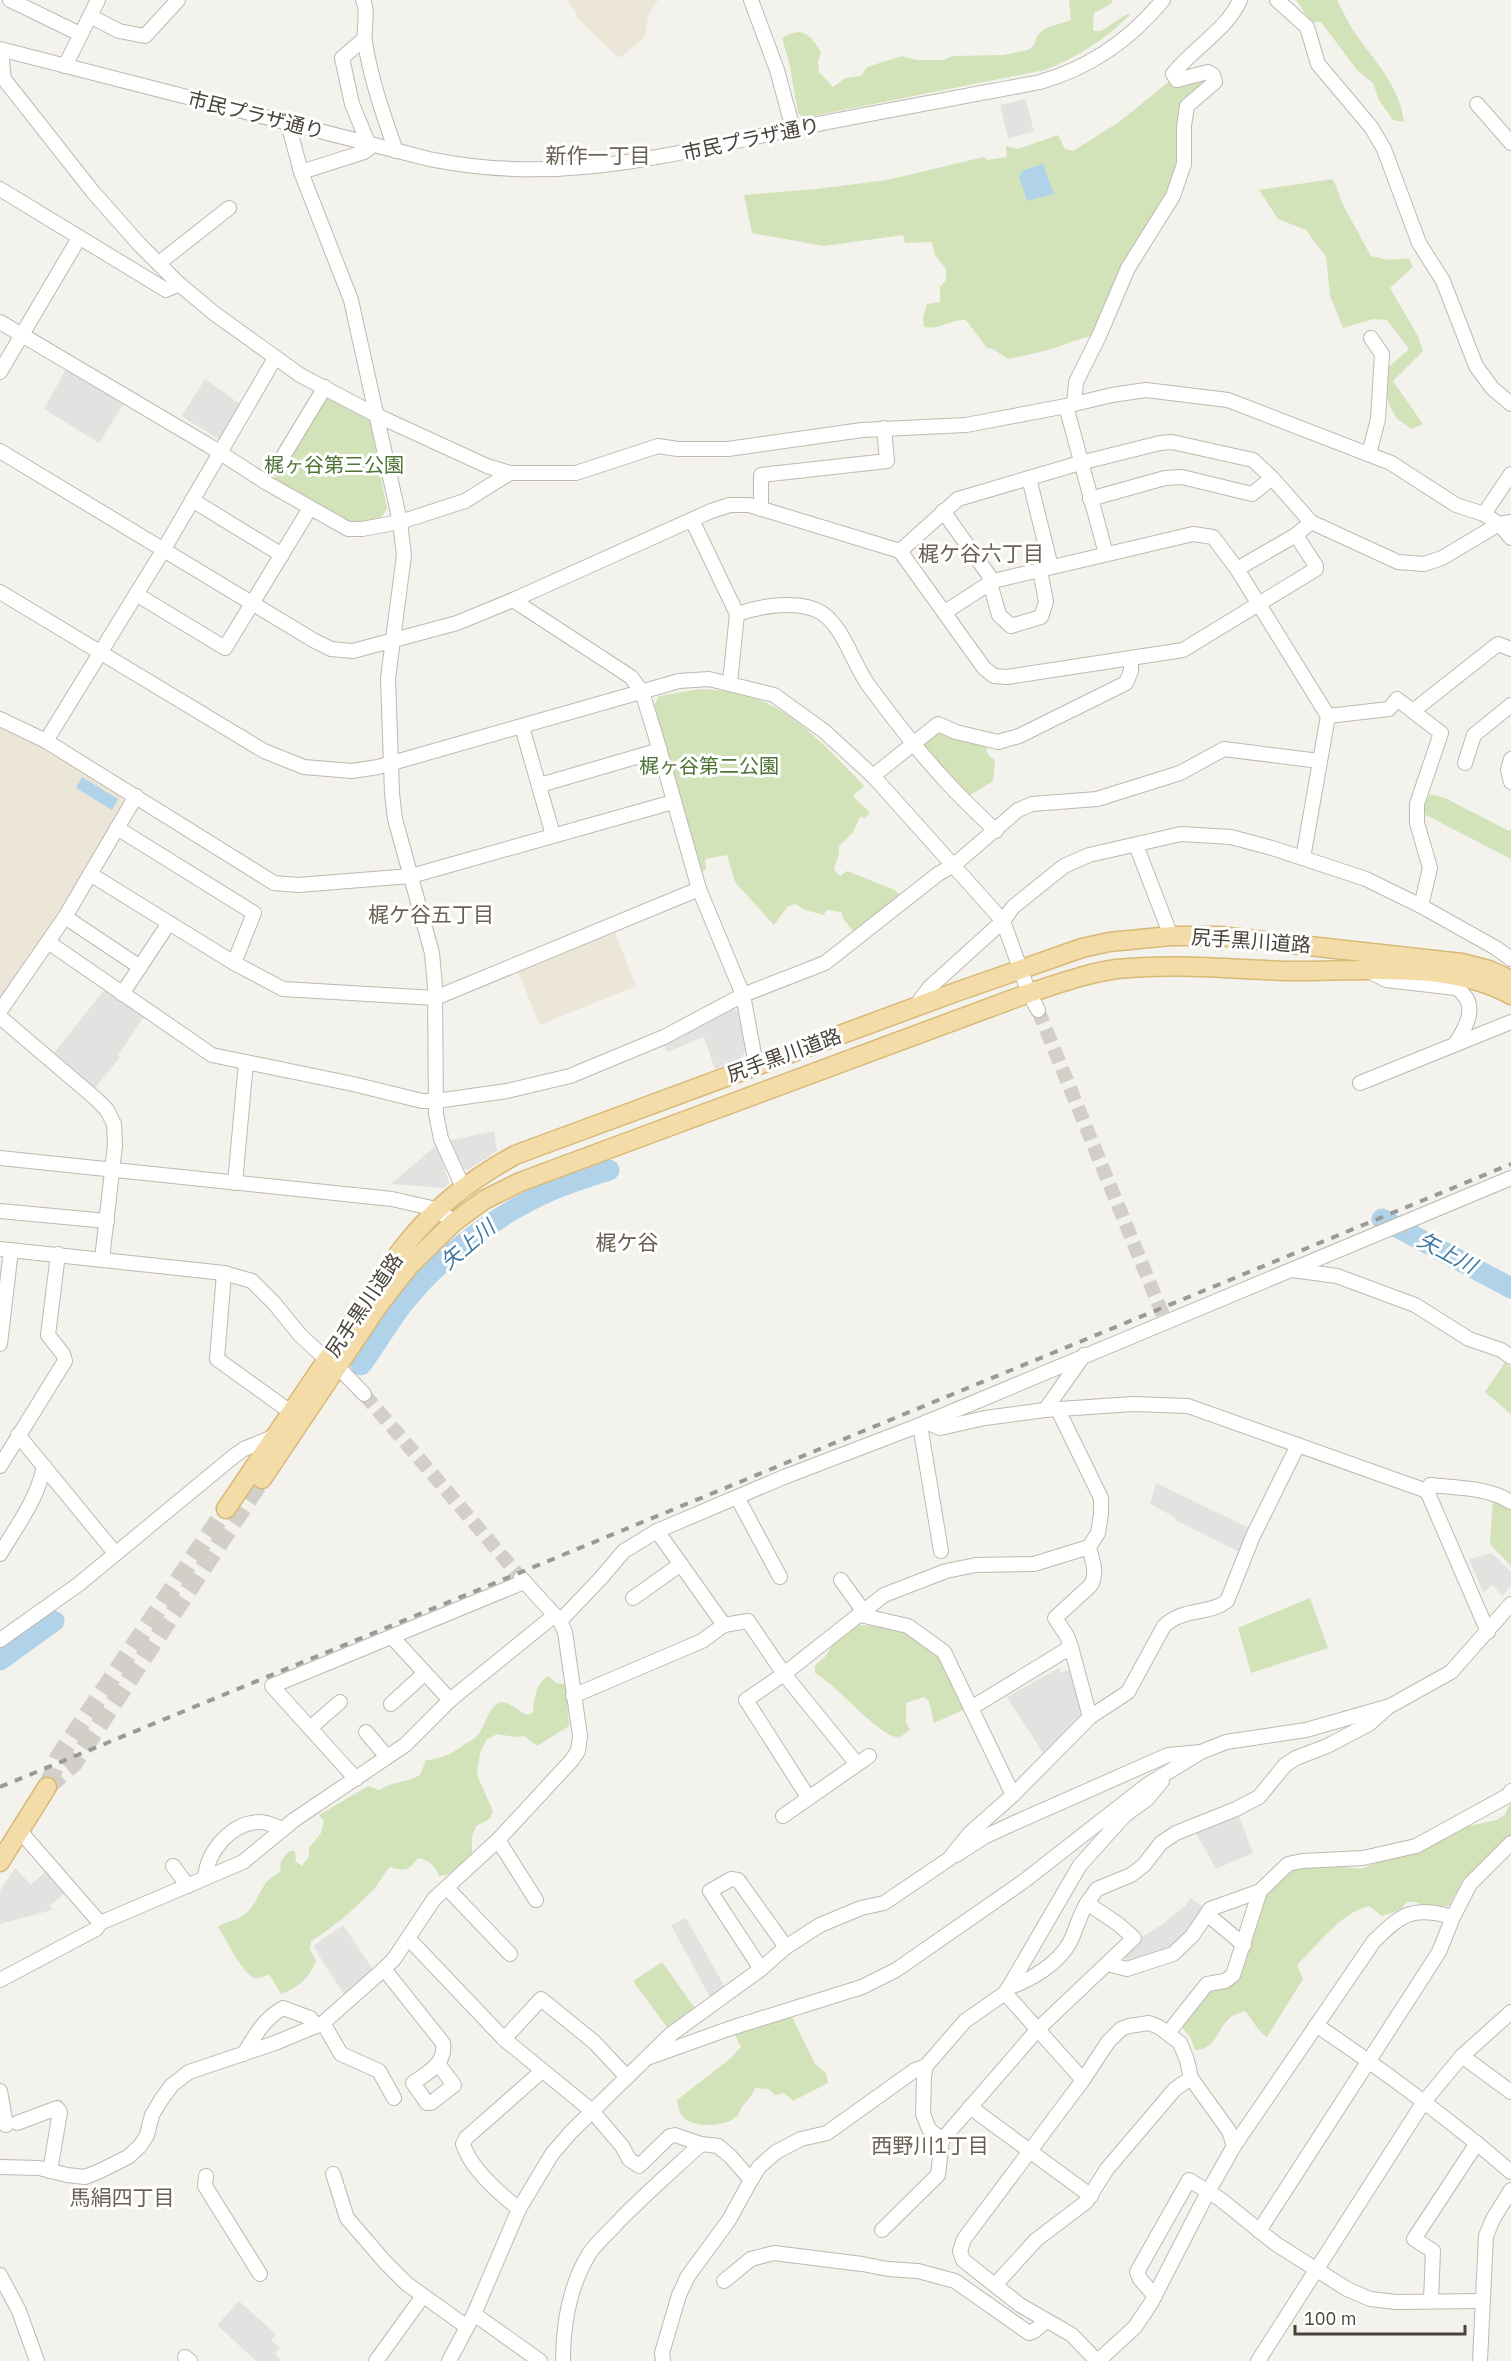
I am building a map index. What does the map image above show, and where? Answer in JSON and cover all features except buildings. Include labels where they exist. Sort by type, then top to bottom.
[{"type":"main road","name":"尻手黒川道路","points":[[262,1479],[399,1253],[420,1225],[436,1209],[482,1173],[515,1155],[915,1007],[1082,948],[1109,942],[1171,936],[1220,936],[1462,963],[1489,970],[1511,980]]},
{"type":"main road","name":"尻手黒川道路","points":[[226,1509],[292,1413],[410,1265],[454,1222],[484,1200],[520,1182],[1029,993],[1115,969],[1197,966],[1284,971],[1410,971],[1458,976],[1491,985],[1511,995]]},
{"type":"main road","points":[[0,1862],[47,1787]]},
{"type":"street","points":[[10,0],[28,4],[80,34]]},
{"type":"street","points":[[65,66],[98,0]]},
{"type":"street","points":[[90,16],[119,32],[145,36],[178,0]]},
{"type":"street","points":[[363,0],[366,5],[363,25],[364,39],[375,92],[396,151]]},
{"type":"street","points":[[751,0],[777,69],[793,129]]},
{"type":"street","name":"市民プラザ通り","points":[[2,49],[466,167],[539,171],[578,169],[656,159],[793,129],[1051,79],[1098,58],[1135,30],[1163,0]]},
{"type":"street","points":[[1106,554],[1080,463],[1070,405],[1076,382],[1099,336],[1128,268],[1173,196],[1184,164],[1184,126],[1187,106],[1215,82],[1213,75],[1208,72],[1177,80],[1173,74],[1184,59],[1233,13],[1240,0]]},
{"type":"street","points":[[1277,0],[1307,27],[1318,64],[1371,127],[1384,148],[1419,243],[1443,281],[1476,366],[1492,388],[1511,404]]},
{"type":"street","points":[[301,172],[364,152],[370,144],[352,104],[342,58],[364,39]]},
{"type":"street","points":[[2,49],[2,80],[93,192],[179,284],[215,314],[300,375],[376,415],[487,466],[510,473],[576,473],[658,446],[678,449],[728,449],[862,430],[966,425],[1146,390],[1228,400],[1369,454],[1391,463],[1456,505],[1505,523],[1511,538]]},
{"type":"street","points":[[1478,104],[1511,143]]},
{"type":"street","points":[[288,123],[301,172],[351,300],[400,522],[404,555],[388,678],[395,819],[432,953],[436,1101],[441,1138],[464,1187]]},
{"type":"street","points":[[0,189],[166,290],[179,284]]},
{"type":"street","points":[[159,263],[229,208]]},
{"type":"street","points":[[0,372],[79,238]]},
{"type":"street","points":[[0,322],[348,529],[362,529],[400,522],[465,501],[510,473]]},
{"type":"street","points":[[1369,454],[1378,419],[1382,354],[1371,338]]},
{"type":"street","points":[[46,741],[164,549],[275,358]]},
{"type":"street","points":[[276,468],[325,387]]},
{"type":"street","points":[[761,509],[761,474],[887,461],[884,428]]},
{"type":"street","points":[[900,551],[958,499],[1080,463],[1172,442],[1253,460],[1311,522],[1398,562],[1424,564],[1442,558],[1505,523]]},
{"type":"street","points":[[0,451],[331,649],[353,651],[457,622],[513,600],[730,505],[761,509],[900,551],[984,669],[994,676],[1007,677],[1183,650],[1259,606],[1316,569],[1296,535]]},
{"type":"street","points":[[1484,514],[1511,474]]},
{"type":"street","points":[[1090,498],[1165,478],[1182,477],[1252,494],[1272,478]]},
{"type":"street","points":[[943,511],[992,582],[999,615],[1011,626],[1041,617],[1046,602],[1045,568],[1029,478]]},
{"type":"street","points":[[192,500],[282,555]]},
{"type":"street","points":[[136,594],[225,648],[310,508]]},
{"type":"street","points":[[692,520],[737,614],[730,682]]},
{"type":"street","points":[[1237,569],[1296,535],[1311,522]]},
{"type":"street","points":[[945,612],[992,582],[1193,534],[1213,537],[1237,569],[1328,716],[1303,858]]},
{"type":"street","points":[[0,592],[264,751],[304,767],[352,771],[392,764],[679,681],[709,679],[730,682],[774,695],[825,731],[873,776],[1003,921],[1029,993],[1038,1010]]},
{"type":"street","points":[[513,600],[631,677],[642,692],[699,889],[743,995],[756,1065]]},
{"type":"street","points":[[737,614],[792,606],[807,608],[822,614],[841,634],[867,683],[914,743],[944,780],[996,831]]},
{"type":"street","points":[[1413,711],[1498,644],[1511,649]]},
{"type":"street","points":[[873,776],[938,724],[956,732],[998,742],[1018,736],[1126,683],[1131,671],[1131,659]]},
{"type":"street","points":[[1328,716],[1389,709],[1397,699],[1441,733],[1417,804],[1417,823],[1430,868],[1421,906]]},
{"type":"street","points":[[1465,763],[1474,735],[1511,705]]},
{"type":"street","points":[[0,719],[46,741],[274,883],[298,885],[411,876],[673,802]]},
{"type":"street","points":[[522,727],[553,835]]},
{"type":"street","points":[[48,942],[212,1055],[353,1084],[422,1101],[507,1091],[570,1076],[664,1037],[743,995],[825,963],[938,874],[954,865],[1018,810],[1032,804],[1097,799],[1180,773],[1224,749],[1319,761]]},
{"type":"street","points":[[540,785],[660,750]]},
{"type":"street","points":[[1511,759],[1508,770],[1511,782]]},
{"type":"street","points":[[0,1011],[65,917],[136,796]]},
{"type":"street","points":[[117,828],[254,913],[234,963]]},
{"type":"street","points":[[915,1007],[929,988],[1003,921],[1013,907],[1064,866],[1089,855],[1181,834],[1231,837],[1366,879],[1421,906],[1496,948],[1511,959]]},
{"type":"street","points":[[1136,845],[1171,936]]},
{"type":"street","points":[[90,874],[234,963],[283,989],[435,998],[699,889]]},
{"type":"street","points":[[65,917],[140,967]]},
{"type":"street","points":[[122,994],[170,923]]},
{"type":"street","points":[[1489,970],[1496,948]]},
{"type":"street","points":[[1369,971],[1386,980],[1456,988],[1464,993],[1470,1011],[1468,1026],[1456,1043]]},
{"type":"street","points":[[0,1017],[107,1110],[114,1124],[113,1170],[102,1259]]},
{"type":"street","points":[[1360,1083],[1511,1022]]},
{"type":"street","points":[[234,1182],[246,1062]]},
{"type":"street","points":[[0,1158],[392,1199],[436,1209],[454,1222]]},
{"type":"street","points":[[0,1980],[96,1929],[100,1923],[243,1862],[282,1829],[405,1745],[450,1700],[558,1618],[624,1551],[657,1531],[923,1423],[1165,1318],[1290,1270],[1511,1178]]},
{"type":"street","points":[[0,1211],[107,1221]]},
{"type":"street","points":[[0,1344],[6,1249],[224,1273],[252,1281],[274,1303],[300,1335],[364,1394]]},
{"type":"street","points":[[0,1466],[64,1361],[63,1354],[48,1335],[58,1254]]},
{"type":"street","points":[[1290,1270],[1337,1276],[1415,1305],[1469,1339],[1501,1350],[1511,1357]]},
{"type":"street","points":[[224,1273],[217,1359],[292,1413]]},
{"type":"street","points":[[1052,1410],[1084,1355]]},
{"type":"street","points":[[923,1423],[940,1428],[985,1418],[1052,1410],[1133,1404],[1188,1406],[1427,1491],[1488,1632]]},
{"type":"street","points":[[808,1797],[746,1700],[784,1674],[884,1595],[946,1571],[976,1565],[1034,1564],[1089,1547],[1098,1533],[1101,1498],[1052,1410]]},
{"type":"street","points":[[923,1423],[941,1551]]},
{"type":"street","points":[[18,1435],[115,1553]]},
{"type":"street","points":[[0,1641],[79,1584],[234,1455],[275,1436]]},
{"type":"street","points":[[950,1859],[970,1833],[1013,1795],[1090,1717],[1128,1692],[1164,1626],[1171,1619],[1181,1614],[1221,1606],[1227,1601],[1253,1536],[1298,1445]]},
{"type":"street","points":[[0,1554],[41,1482],[44,1466]]},
{"type":"street","points":[[1430,1485],[1480,1490],[1500,1495],[1511,1502]]},
{"type":"street","points":[[737,1497],[780,1577]]},
{"type":"street","points":[[657,1531],[724,1625]]},
{"type":"street","points":[[1089,1547],[1095,1578],[1091,1585],[1054,1618],[1067,1636],[1090,1717]]},
{"type":"street","points":[[633,1598],[681,1564]]},
{"type":"street","points":[[0,2167],[39,2168],[67,2175],[85,2176],[128,2157],[140,2146],[147,2135],[152,2115],[172,2085],[189,2072],[216,2061],[244,2054],[320,2024],[384,1969],[434,1899],[498,1840],[572,1760],[578,1750],[580,1736],[565,1632],[558,1618],[523,1580],[272,1686],[356,1779]]},
{"type":"street","points":[[841,1580],[862,1613],[908,1626],[945,1652],[1013,1795]]},
{"type":"street","points":[[646,2058],[731,2028],[862,1987],[897,1970],[1024,1881],[1147,1785],[1201,1752],[1226,1742],[1306,1730],[1390,1706],[1451,1672],[1510,1610]]},
{"type":"street","points":[[573,1696],[702,1641],[724,1625],[748,1621],[784,1674],[863,1760],[783,1816]]},
{"type":"street","points":[[392,1637],[450,1700]]},
{"type":"street","points":[[971,1708],[1071,1647]]},
{"type":"street","points":[[392,1704],[425,1672]]},
{"type":"street","points":[[310,1728],[340,1702]]},
{"type":"street","points":[[942,2140],[929,2128],[923,2114],[926,2066],[964,2021],[1007,1990],[1049,1965],[1063,1953],[1070,1942],[1079,1916],[1097,1889],[1131,1875],[1144,1865],[1161,1843],[1176,1833],[1236,1809],[1259,1797],[1285,1765],[1369,1724],[1390,1706]]},
{"type":"street","points":[[366,1732],[387,1757]]},
{"type":"street","points":[[449,2361],[474,2314],[519,2209],[552,2154],[626,2076],[678,2029],[761,1969],[786,1947],[820,1925],[861,1908],[884,1903],[994,1833],[1168,1755],[1201,1752]]},
{"type":"street","points":[[1007,1990],[1080,1865],[1125,1815],[1147,1799],[1167,1773]]},
{"type":"street","points":[[1107,1964],[1127,1969],[1173,1954],[1192,1936],[1210,1909],[1260,1891],[1288,1864],[1302,1861],[1363,1858],[1416,1846],[1509,1795],[1511,1791]]},
{"type":"street","points":[[205,1878],[219,1834],[261,1822],[282,1829]]},
{"type":"street","points":[[20,1831],[100,1923]]},
{"type":"street","points":[[498,1840],[536,1900]]},
{"type":"street","points":[[1259,2231],[1439,1952],[1470,1884],[1511,1843]]},
{"type":"street","points":[[173,1866],[188,1886]]},
{"type":"street","points":[[761,1969],[710,1892],[731,1879],[738,1880],[786,1947]]},
{"type":"street","points":[[447,1888],[510,1954]]},
{"type":"street","points":[[1168,2033],[1207,1984],[1225,1981],[1233,1975],[1260,1891]]},
{"type":"street","points":[[882,2230],[938,2175],[942,2140],[1038,2029],[1134,1938],[1087,1903]]},
{"type":"street","points":[[1234,2146],[1229,2131],[1191,2078],[1180,2043],[1168,2033],[1149,2023],[1121,2029],[1108,2042],[1083,2080],[964,2239],[960,2250],[963,2260],[1020,2305],[1072,2335],[1098,2361],[1135,2327],[1155,2296],[1234,2146],[1374,1941],[1403,1916],[1417,1911],[1432,1911],[1453,1917]]},
{"type":"street","points":[[1207,1914],[1244,1945]]},
{"type":"street","points":[[408,1938],[504,2039],[592,2111],[622,2146],[629,2159],[639,2166],[670,2136],[675,2135],[701,2144],[718,2146],[751,2180]]},
{"type":"street","points":[[384,1969],[443,2043],[444,2050],[439,2065]]},
{"type":"street","points":[[1007,1990],[1083,2080]]},
{"type":"street","points":[[504,2039],[541,1999],[594,2042],[626,2076]]},
{"type":"street","points":[[244,2054],[256,2033],[270,2016],[283,2008],[320,2024],[341,2054],[379,2071],[394,2098]]},
{"type":"street","points":[[1258,2361],[1423,2103],[1462,2056],[1511,2013]]},
{"type":"street","points":[[1316,2025],[1369,2061],[1477,2143],[1511,2172]]},
{"type":"street","points":[[1462,2056],[1511,2092]]},
{"type":"street","points":[[663,2361],[662,2353],[688,2276],[729,2220],[759,2167],[777,2152],[801,2139],[827,2133],[915,2070],[926,2066]]},
{"type":"street","points":[[519,2209],[502,2196],[467,2156],[463,2144],[466,2138],[542,2071]]},
{"type":"street","points":[[995,2285],[1036,2240],[1091,2196],[1107,2169],[1175,2089],[1191,2078]]},
{"type":"street","points":[[0,2091],[12,2124],[57,2108],[60,2112],[50,2171]]},
{"type":"street","points":[[970,2108],[1091,2196]]},
{"type":"street","points":[[1431,2300],[1433,2252],[1414,2239],[1477,2143]]},
{"type":"street","points":[[563,2361],[563,2339],[569,2301],[577,2277],[590,2253],[638,2201],[701,2144]]},
{"type":"street","points":[[333,2174],[346,2218],[385,2262],[423,2296],[467,2327]]},
{"type":"street","points":[[206,2176],[205,2186],[260,2274]]},
{"type":"street","points":[[1155,2296],[1137,2272],[1189,2180],[1276,2244],[1347,2289],[1370,2299],[1396,2302],[1481,2301]]},
{"type":"street","points":[[1479,2361],[1486,2236],[1511,2190]]},
{"type":"street","points":[[724,2281],[751,2259],[774,2253],[862,2264],[888,2270],[918,2271],[955,2281],[1029,2333],[1046,2320]]},
{"type":"street","points":[[0,2275],[19,2311],[37,2361]]},
{"type":"street","points":[[376,2361],[423,2296]]},
{"type":"street","points":[[474,2314],[540,2361]]},
{"type":"shaded area","points":[[566,0],[658,0],[648,16],[644,38],[619,58],[577,18],[575,10]]},
{"type":"shaded area","points":[[1026,99],[1034,132],[1008,138],[1000,105]]},
{"type":"shaded area","points":[[66,369],[124,403],[99,443],[44,409]]},
{"type":"shaded area","points":[[205,379],[243,406],[221,441],[182,416]]},
{"type":"shaded area","points":[[0,727],[33,743],[121,796],[125,805],[39,943],[0,998]]},
{"type":"shaded area","points":[[615,933],[636,986],[540,1025],[518,972]]},
{"type":"shaded area","points":[[105,989],[144,1017],[118,1055],[120,1057],[95,1088],[54,1053]]},
{"type":"shaded area","points":[[732,1008],[739,1012],[745,1052],[740,1059],[715,1069],[704,1037],[667,1052],[664,1045]]},
{"type":"shaded area","points":[[494,1131],[497,1151],[468,1170],[460,1168],[448,1141]]},
{"type":"shaded area","points":[[437,1145],[449,1183],[444,1188],[391,1184]]},
{"type":"shaded area","points":[[1156,1483],[1255,1531],[1245,1555],[1175,1520],[1176,1518],[1150,1504]]},
{"type":"shaded area","points":[[1492,1553],[1511,1572],[1511,1586],[1502,1596],[1492,1585],[1483,1592],[1469,1559]]},
{"type":"shaded area","points":[[1059,1668],[1061,1673],[1072,1669],[1086,1711],[1043,1753],[1007,1697]]},
{"type":"shaded area","points":[[1236,1809],[1253,1853],[1216,1869],[1192,1826]]},
{"type":"shaded area","points":[[15,1868],[31,1885],[45,1872],[64,1894],[50,1905],[52,1910],[0,1924],[0,1891]]},
{"type":"shaded area","points":[[1191,1898],[1206,1909],[1194,1927],[1167,1951],[1128,1963],[1124,1957],[1134,1942],[1164,1923]]},
{"type":"shaded area","points":[[686,1918],[726,1989],[711,1999],[671,1925]]},
{"type":"shaded area","points":[[343,1925],[374,1971],[345,1996],[313,1946]]},
{"type":"shaded area","points":[[239,2301],[276,2334],[271,2340],[280,2348],[275,2354],[282,2361],[256,2361],[217,2325]]},
{"type":"green space","points":[[1069,0],[1113,0],[1111,4],[1094,13],[1093,31],[1101,31],[1127,14],[1130,15],[1090,47],[1045,70],[813,116],[802,117],[798,113],[789,62],[782,38],[789,34],[800,32],[814,41],[821,53],[818,61],[819,72],[833,87],[845,78],[861,76],[867,67],[902,56],[916,60],[943,60],[952,56],[1004,55],[1028,50],[1034,45],[1037,36],[1046,28],[1071,20]]},
{"type":"green space","points":[[1296,0],[1337,0],[1352,29],[1392,86],[1402,109],[1404,122],[1393,120],[1379,100],[1373,83],[1357,70],[1321,22],[1311,22]]},
{"type":"green space","points":[[1187,67],[1210,81],[1180,106],[1182,125],[1171,195],[1095,335],[1008,359],[993,349],[987,348],[966,320],[930,328],[924,327],[923,317],[927,304],[940,302],[940,287],[946,280],[946,269],[935,255],[932,242],[905,243],[903,235],[824,246],[752,233],[744,195],[887,180],[984,157],[987,160],[1007,157],[1006,146],[1018,149],[1058,135],[1065,149],[1073,151],[1119,122]]},
{"type":"green space","points":[[1333,179],[1343,205],[1371,256],[1388,260],[1409,258],[1413,267],[1390,288],[1418,336],[1423,351],[1393,381],[1423,424],[1412,429],[1397,419],[1390,407],[1384,385],[1389,367],[1409,349],[1387,320],[1373,319],[1343,328],[1330,296],[1326,257],[1306,230],[1278,219],[1259,190]]},
{"type":"green space","name":"梶ヶ谷第三公園","points":[[326,391],[369,415],[387,509],[381,517],[368,524],[345,522],[273,481]]},
{"type":"green space","name":"梶ヶ谷第二公園","points":[[701,689],[747,696],[765,702],[785,713],[821,742],[864,786],[853,796],[870,813],[865,818],[860,817],[853,832],[839,846],[834,870],[840,876],[847,871],[895,890],[900,896],[855,933],[844,920],[841,912],[826,910],[824,915],[805,910],[795,904],[787,907],[774,925],[735,882],[727,855],[705,859],[706,870],[700,872],[654,705],[659,696]]},
{"type":"green space","points":[[936,732],[986,745],[988,755],[995,760],[993,781],[967,797],[924,748],[924,742]]},
{"type":"green space","points":[[1430,794],[1445,798],[1509,831],[1511,829],[1511,859],[1424,814],[1423,807]]},
{"type":"green space","points":[[1505,1362],[1511,1367],[1511,1414],[1485,1392]]},
{"type":"green space","points":[[1493,1498],[1511,1507],[1511,1566],[1490,1544]]},
{"type":"green space","points":[[1310,1598],[1328,1648],[1251,1673],[1238,1628]]},
{"type":"green space","points":[[859,1625],[907,1632],[938,1654],[949,1673],[963,1710],[934,1723],[929,1701],[924,1697],[906,1703],[906,1723],[910,1730],[899,1738],[879,1728],[815,1673],[815,1665],[825,1657],[832,1646]]},
{"type":"green space","points":[[548,1676],[557,1683],[566,1684],[569,1726],[537,1746],[524,1736],[497,1734],[486,1740],[480,1753],[477,1775],[493,1811],[490,1819],[476,1826],[472,1837],[472,1856],[449,1874],[439,1876],[432,1864],[418,1858],[406,1869],[390,1867],[373,1890],[356,1906],[335,1925],[311,1941],[310,1949],[316,1961],[303,1981],[287,1992],[281,1994],[269,1974],[255,1978],[244,1969],[218,1927],[248,1912],[266,1882],[280,1872],[281,1861],[289,1851],[295,1851],[296,1862],[302,1866],[309,1856],[309,1848],[321,1833],[324,1821],[319,1815],[368,1786],[379,1790],[420,1775],[426,1760],[447,1755],[476,1737],[492,1709],[500,1702],[511,1705],[527,1715],[533,1712],[538,1688]]},
{"type":"green space","points":[[1511,1801],[1511,1837],[1464,1878],[1449,1906],[1427,1907],[1416,1902],[1407,1902],[1400,1910],[1382,1916],[1369,1906],[1348,1915],[1297,1965],[1303,1979],[1267,2037],[1245,2011],[1231,2017],[1208,2046],[1195,2050],[1190,2037],[1183,2029],[1183,2023],[1208,1990],[1221,1985],[1266,1891],[1283,1872],[1301,1867],[1337,1866],[1361,1869],[1465,1827],[1496,1820],[1505,1815]]},
{"type":"green space","points":[[662,1962],[697,2011],[669,2030],[633,1981]]},
{"type":"green space","points":[[789,2016],[793,2019],[815,2064],[826,2073],[828,2083],[793,2101],[784,2093],[775,2095],[768,2089],[755,2088],[738,2115],[732,2120],[719,2124],[703,2125],[684,2118],[677,2100],[731,2058],[741,2047],[734,2033]]},
{"type":"water","points":[[1043,164],[1054,194],[1027,201],[1019,177],[1022,171]]},
{"type":"water","points":[[82,777],[118,799],[112,810],[76,788]]},
{"type":"waterway","name":"矢上川","points":[[361,1365],[406,1300],[454,1251],[492,1223],[531,1200],[566,1184],[609,1170]]},
{"type":"waterway","name":"矢上川","points":[[1382,1219],[1511,1288]]},
{"type":"waterway","name":"矢上川","points":[[0,1660],[54,1621]]},
{"type":"tunnel","points":[[1038,1010],[1163,1315]]},
{"type":"tunnel","points":[[364,1394],[521,1578]]},
{"type":"tunnel","points":[[47,1787],[74,1763],[262,1479]]},
{"type":"tunnel","points":[[48,1785],[58,1758],[226,1509]]},
{"type":"railway","points":[[0,1787],[1511,1164]]},
{"type":"district","name":"新作一丁目","points":[[598,156]]},
{"type":"district","name":"梶ケ谷六丁目","points":[[981,554]]},
{"type":"district","name":"梶ケ谷五丁目","points":[[431,915]]},
{"type":"district","name":"梶ケ谷","points":[[627,1243]]},
{"type":"district","name":"西野川1丁目","points":[[930,2146]]},
{"type":"district","name":"馬絹四丁目","points":[[122,2198]]}]
